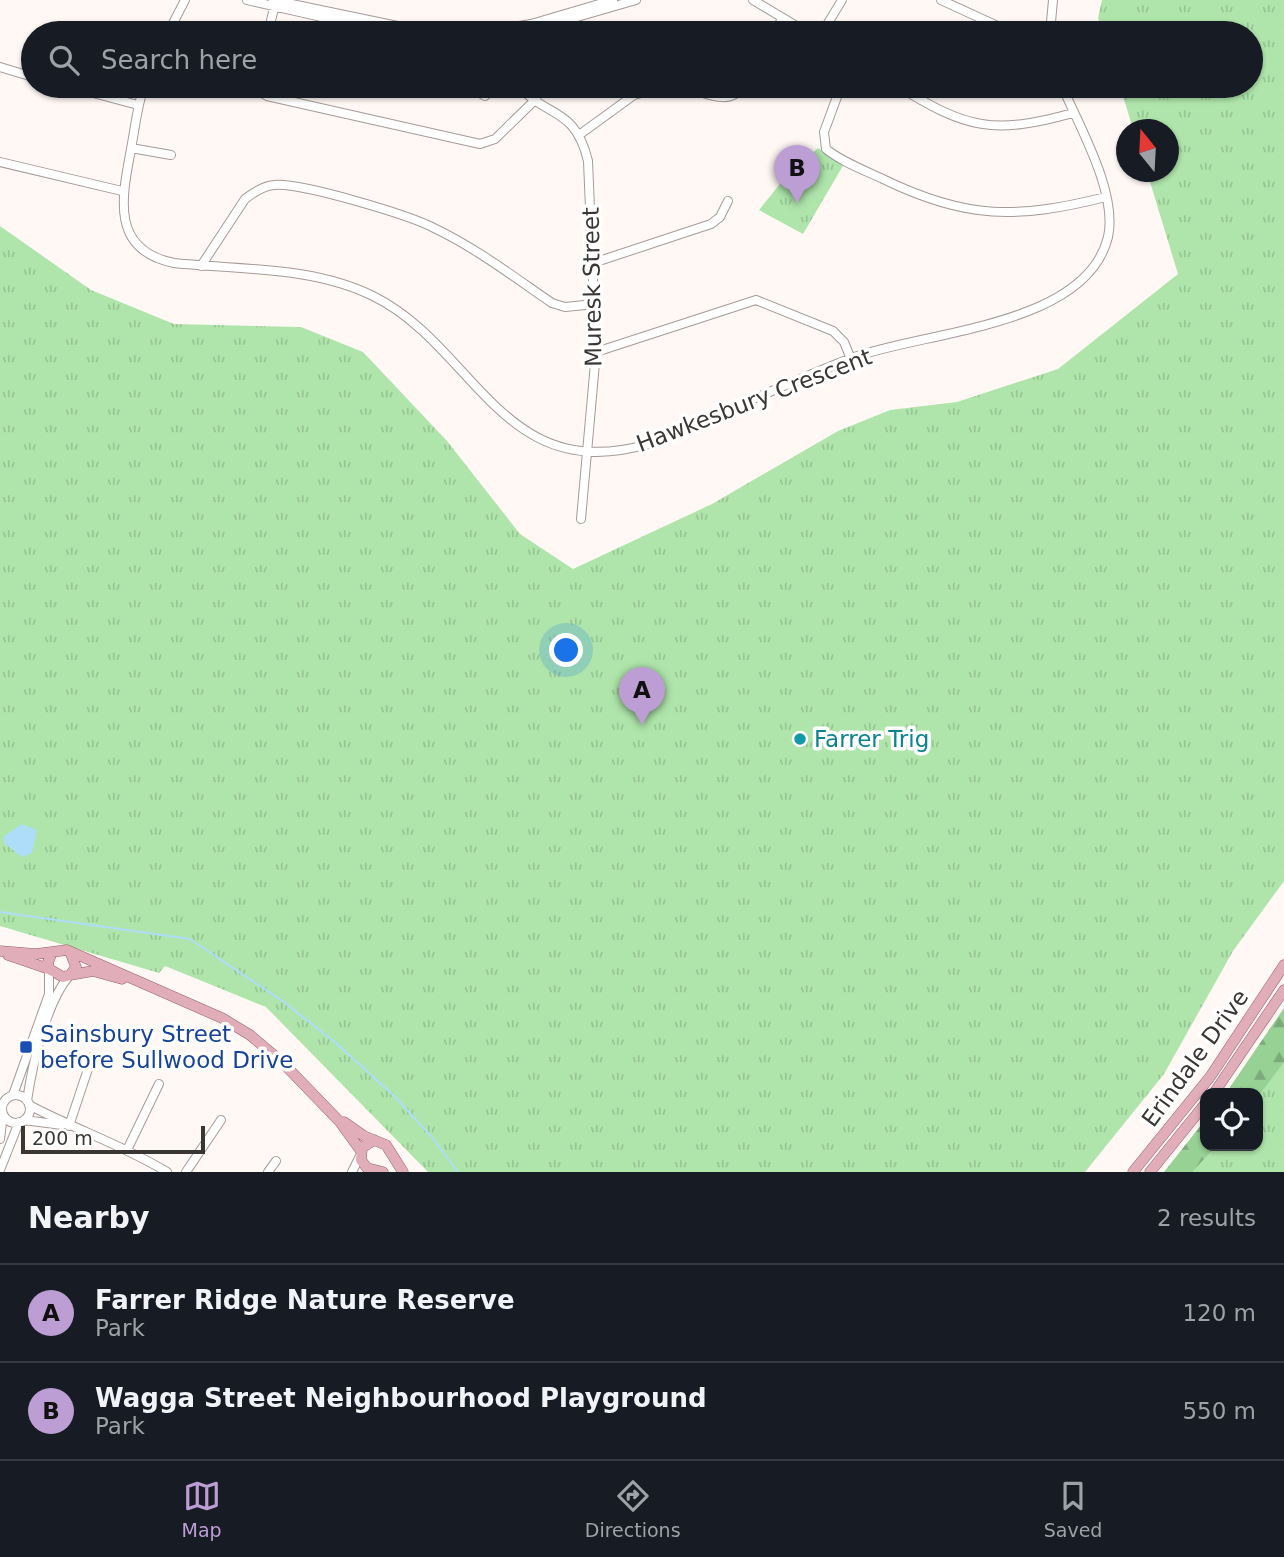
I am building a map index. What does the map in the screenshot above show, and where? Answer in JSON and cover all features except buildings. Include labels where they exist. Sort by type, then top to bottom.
[{"type":"main road","points":[[1,951],[52,953],[63,949],[211,1012],[250,1035],[283,1063],[340,1122],[361,1154],[364,1164],[374,1171],[386,1165],[390,1152]]},
{"type":"main road","points":[[1,951],[49,969],[59,977],[93,971],[132,980]]},
{"type":"main road","points":[[69,975],[76,963],[70,952]]},
{"type":"main road","points":[[49,969],[52,953]]},
{"type":"main road","name":"Erindale Drive","points":[[1133,1172],[1209,1077],[1284,965]]},
{"type":"main road","name":"Erindale Drive","points":[[1217,1088],[1284,990]]},
{"type":"main road","name":"Erindale Drive","points":[[1150,1172],[1200,1110]]},
{"type":"main road","points":[[340,1122],[386,1144],[402,1172]]},
{"type":"main road","points":[[361,1154],[367,1142],[374,1140]]},
{"type":"street","points":[[174,21],[185,0]]},
{"type":"street","points":[[247,0],[369,21]]},
{"type":"street","points":[[543,21],[613,0]]},
{"type":"street","points":[[553,21],[592,6],[636,0]]},
{"type":"street","points":[[753,0],[786,21]]},
{"type":"street","points":[[829,21],[842,0]]},
{"type":"street","points":[[941,0],[987,21]]},
{"type":"street","points":[[1051,21],[1053,0]]},
{"type":"street","points":[[271,21],[275,3]]},
{"type":"street","points":[[275,3],[345,21]]},
{"type":"street","points":[[0,67],[21,73]]},
{"type":"street","points":[[112,98],[138,105]]},
{"type":"street","name":"Hawkesbury Crescent","points":[[140,98],[122,191],[124,215],[139,246],[164,261],[316,277],[338,281],[377,297],[413,323],[505,417],[538,437],[585,452],[620,450],[648,444],[850,359],[1014,316],[1066,290],[1088,272],[1104,246],[1110,226],[1106,197],[1067,98]]},
{"type":"street","points":[[276,98],[480,144],[495,139],[536,99]]},
{"type":"street","points":[[579,135],[630,98]]},
{"type":"street","points":[[837,98],[824,132],[826,149],[927,200],[968,210],[1006,214],[1053,210],[1106,197]]},
{"type":"street","points":[[917,98],[936,110],[975,124],[1020,125],[1073,113]]},
{"type":"street","name":"Muresk Street","points":[[536,99],[558,113],[579,135],[588,161],[596,352],[581,519]]},
{"type":"street","points":[[131,148],[171,155]]},
{"type":"street","points":[[0,162],[122,191]]},
{"type":"street","points":[[201,266],[245,199],[253,192],[277,185],[382,208],[418,220],[446,234],[552,303],[565,307],[595,304]]},
{"type":"street","points":[[593,263],[711,224],[720,216],[728,201]]},
{"type":"street","points":[[596,352],[756,300],[833,331],[844,342],[850,359]]},
{"type":"street","points":[[0,1139],[4,1101],[12,1095],[49,994],[49,969]]},
{"type":"street","points":[[0,1170],[21,1121],[29,1113],[30,1075],[56,996],[69,975]]},
{"type":"street","points":[[69,1126],[92,1057]]},
{"type":"street","points":[[127,1150],[159,1084]]},
{"type":"street","points":[[0,1096],[21,1096],[28,1103],[69,1126],[127,1150],[167,1172]]},
{"type":"street","points":[[2,1113],[8,1120],[69,1126]]},
{"type":"street","points":[[186,1172],[221,1120]]},
{"type":"street","points":[[352,1172],[361,1154]]},
{"type":"street","points":[[268,1172],[276,1161]]},
{"type":"green space","points":[[1102,0],[1284,0],[1284,881],[1233,951],[1164,1074],[1085,1172],[428,1172],[266,1007],[165,966],[159,973],[0,926],[0,226],[91,290],[174,324],[301,327],[363,352],[447,441],[520,534],[573,569],[712,504],[838,431],[890,410],[957,402],[1058,369],[1178,274],[1150,182],[1179,182],[1179,119],[1130,119],[1124,98],[1263,98],[1263,21],[1099,21]]},
{"type":"green space","points":[[818,148],[844,164],[803,234],[759,210],[788,174]]},
{"type":"green space","points":[[1284,1008],[1284,1172],[1164,1172],[1200,1126],[1200,1151],[1263,1151],[1263,1088],[1229,1088]]},
{"type":"green space","points":[[1284,1062],[1284,1172],[1192,1172],[1211,1151],[1263,1151],[1263,1090]]},
{"type":"water","points":[[21,824],[37,830],[32,853],[22,857],[5,844],[3,837]]},
{"type":"waterway","points":[[0,912],[190,939],[284,1002],[336,1043],[393,1095],[431,1136],[458,1172]]},
{"type":"place","name":"Wagga Street Neighbourhood Playground","points":[[797,203]]},
{"type":"place","name":"Farrer Ridge Nature Reserve","points":[[642,725]]},
{"type":"place","name":"Farrer Trig","points":[[800,739]]},
{"type":"place","name":"Sainsbury Street before Sullwood Drive","points":[[26,1047]]}]
